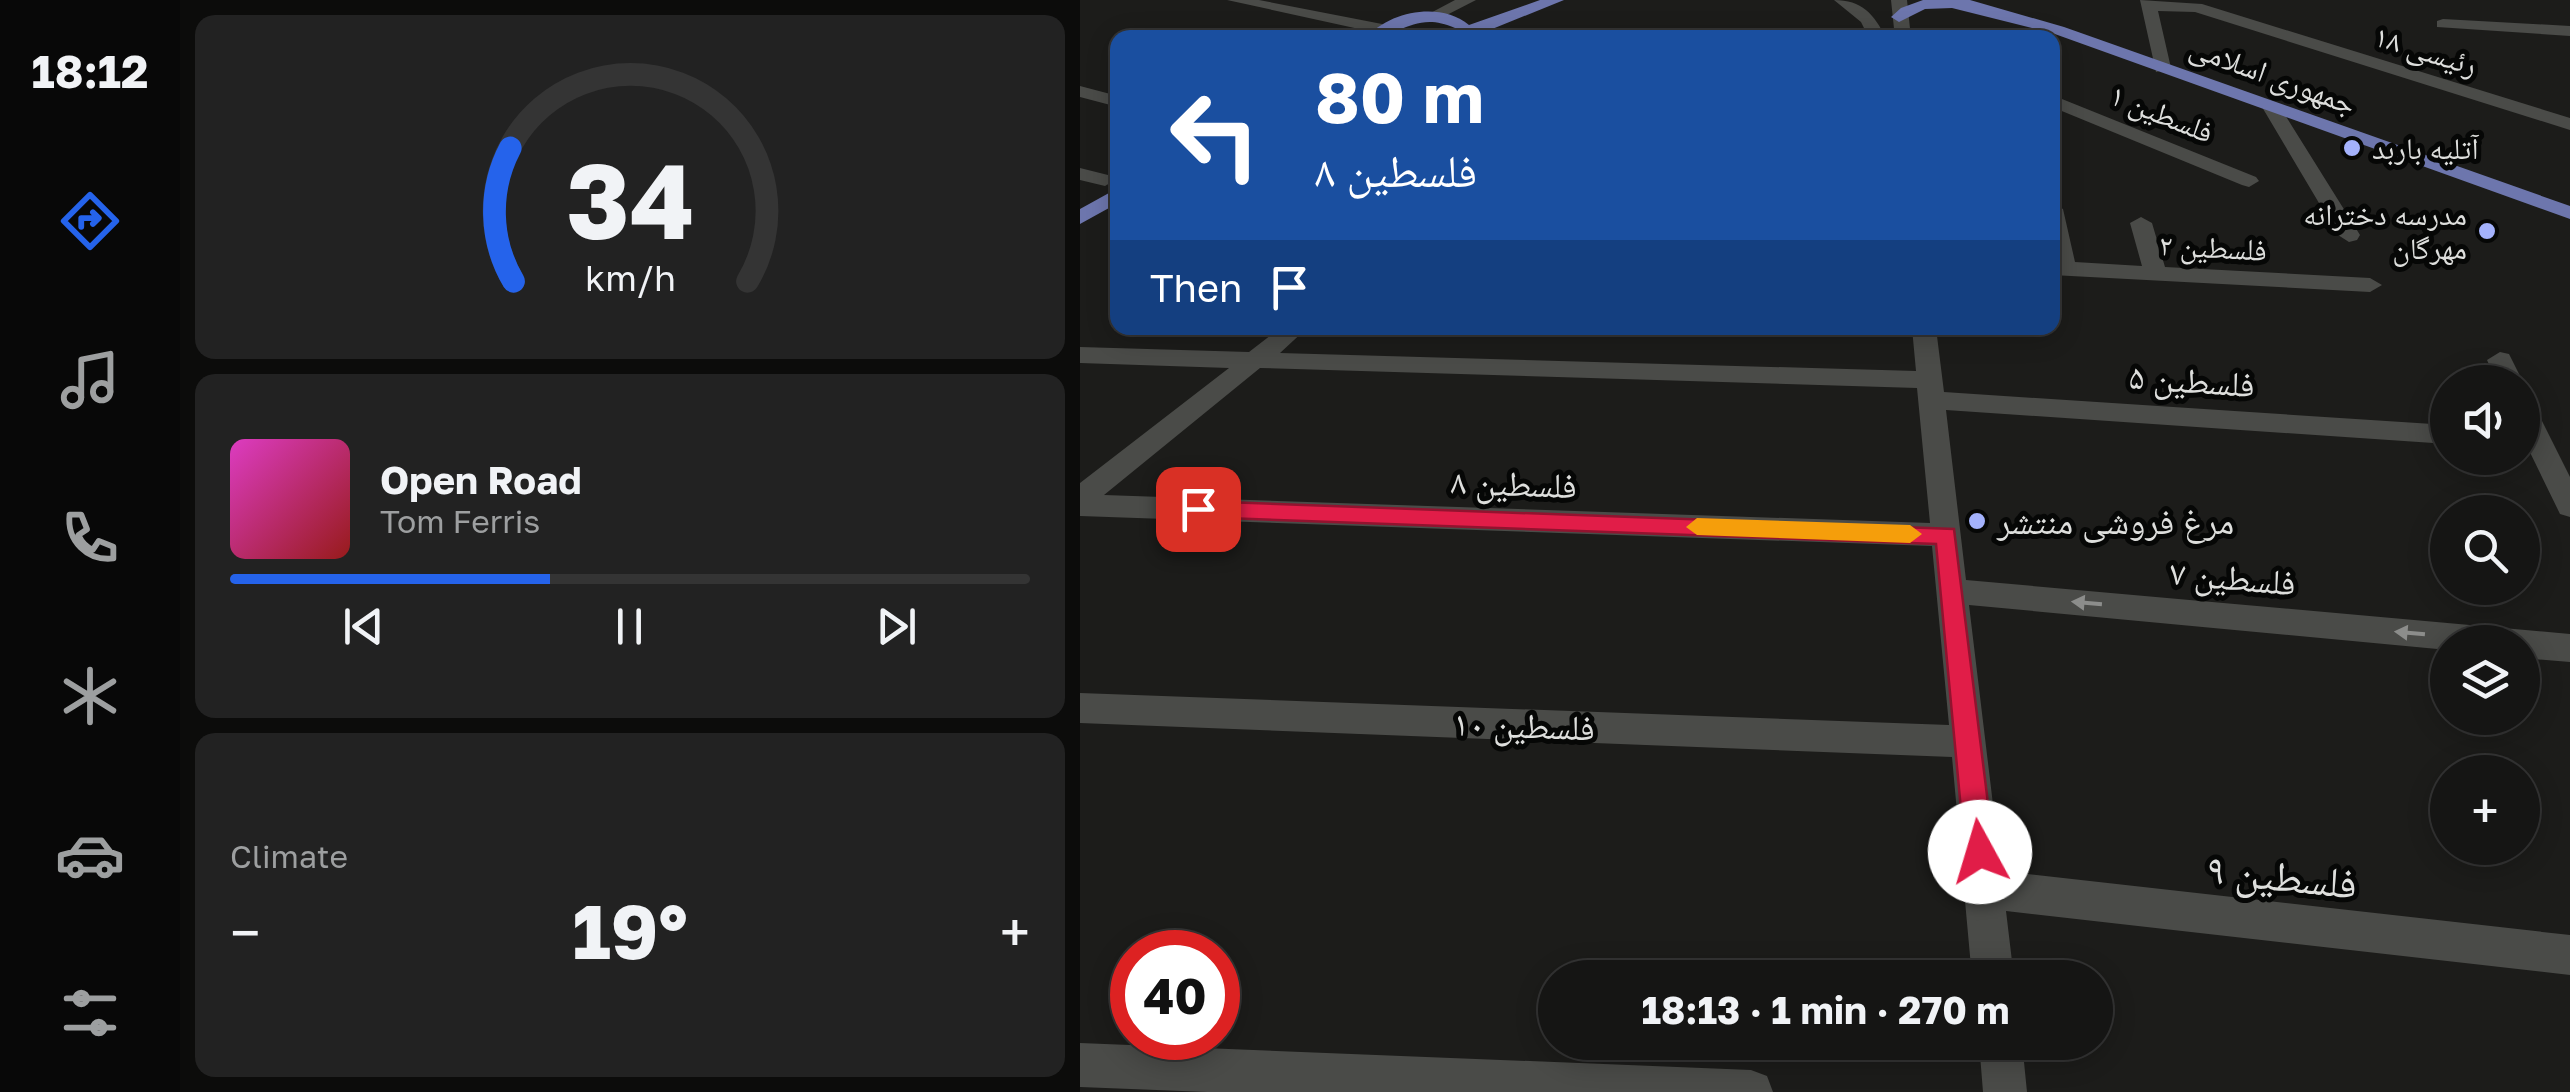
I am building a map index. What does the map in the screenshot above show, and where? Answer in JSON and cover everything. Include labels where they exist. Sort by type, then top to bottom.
[{"type":"main road","points":[[1384,30],[1404,20],[1438,17],[1514,0]]},
{"type":"main road","points":[[1473,30],[1556,0]]},
{"type":"main road","name":"جمهوری اسلامی","points":[[1953,0],[2058,30]]},
{"type":"main road","points":[[1988,0],[2058,30]]},
{"type":"main road","points":[[1899,8],[1922,4],[1970,6]]},
{"type":"main road","points":[[1438,17],[1461,24],[1462,30]]},
{"type":"main road","name":"جمهوری اسلامی","points":[[2060,31],[2570,213]]},
{"type":"main road","points":[[1080,195],[1110,183]]},
{"type":"main road","points":[[1080,218],[1110,185]]},
{"type":"street","points":[[1235,0],[1365,30]]},
{"type":"street","points":[[1438,17],[1468,0]]},
{"type":"street","points":[[1842,0],[1868,18],[1874,30]]},
{"type":"street","points":[[2148,3],[2162,68]]},
{"type":"street","name":"رئیسی ۱۸","points":[[2148,3],[2196,7],[2570,124]]},
{"type":"street","points":[[2443,24],[2570,31]]},
{"type":"street","points":[[1080,90],[1110,99]]},
{"type":"street","name":"فلسطین ۱","points":[[2060,103],[2249,181]]},
{"type":"street","points":[[2272,107],[2349,235]]},
{"type":"street","points":[[1080,174],[1110,181]]},
{"type":"street","points":[[2141,223],[2156,274]]},
{"type":"street","name":"فلسطین ۲","points":[[2060,268],[2370,286]]},
{"type":"street","points":[[1080,502],[1286,335]]},
{"type":"street","points":[[1925,335],[1991,960]]},
{"type":"street","name":"فلسطین ۵","points":[[1080,355],[1930,390],[2430,432]]},
{"type":"street","points":[[2540,455],[2570,506]]},
{"type":"street","name":"فلسطین ۸","points":[[1080,502],[1946,535]]},
{"type":"street","name":"فلسطین ۷","points":[[1952,591],[2430,635]]},
{"type":"street","points":[[2540,646],[2570,648]]},
{"type":"street","name":"فلسطین ۱۰","points":[[1080,708],[1968,742]]},
{"type":"street","name":"فلسطین ۹","points":[[1984,889],[2570,955]]},
{"type":"street","points":[[2002,1060],[2006,1092]]},
{"type":"street","points":[[1080,1066],[1751,1092]]},
{"type":"slow traffic","points":[[1697,527],[1910,534]]},
{"type":"place","name":"آتلیه باربد","points":[[2352,148]]},
{"type":"place","name":"مدرسه دخترانه مهرگان","points":[[2487,231]]},
{"type":"place","name":"مرغ فروشی منتشر","points":[[1977,521]]},
{"type":"route","points":[[1198,509],[1946,535],[1980,852]]}]
